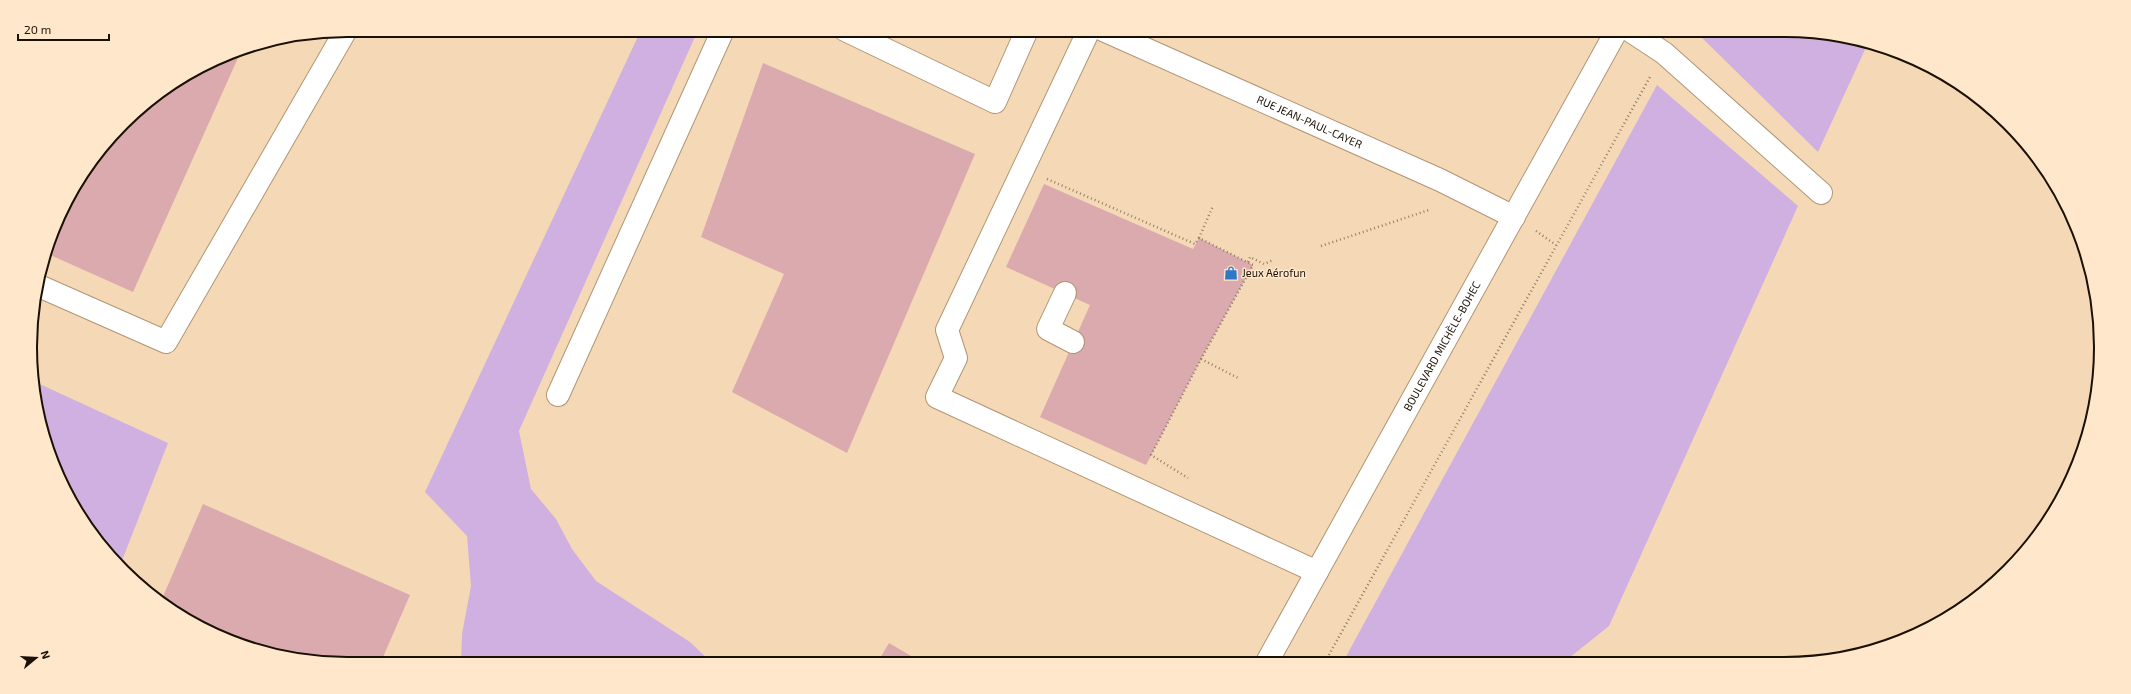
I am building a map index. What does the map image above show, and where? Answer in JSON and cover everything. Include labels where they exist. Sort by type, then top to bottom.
[{"type":"street","points":[[43,288],[166,342],[342,37]]},
{"type":"street","points":[[558,395],[720,37]]},
{"type":"street","points":[[860,37],[995,102],[1024,37]]},
{"type":"street","points":[[1085,37],[947,330],[956,358],[938,396],[1317,572]]},
{"type":"street","name":"RUE JEAN-PAUL-CAYER","points":[[1118,37],[1440,180],[1514,217]]},
{"type":"street","name":"BOULEVARD MICHÈLE-BOHEC","points":[[1270,657],[1613,37]]},
{"type":"street","points":[[1640,37],[1669,57],[1821,193]]},
{"type":"street","points":[[1065,293],[1048,329],[1073,342]]},
{"type":"path","points":[[1328,657],[1636,101]]},
{"type":"path","points":[[1046,179],[1195,244],[1213,206]]},
{"type":"path","points":[[1321,246],[1428,210]]},
{"type":"path","points":[[1543,236],[1556,244]]},
{"type":"path","points":[[1188,478],[1151,455],[1201,359],[1253,265],[1199,238]]},
{"type":"path","points":[[1248,262],[1250,257],[1264,264],[1273,260]]},
{"type":"path","points":[[1201,359],[1240,379]]},
{"type":"shaded area","points":[[638,37],[695,37],[519,431],[531,489],[556,519],[572,549],[596,581],[690,642],[706,657],[461,657],[462,634],[471,586],[467,536],[425,492]]},
{"type":"shaded area","points":[[1701,37],[1804,38],[1844,43],[1866,48],[1818,152]]},
{"type":"shaded area","points":[[1657,85],[1798,206],[1609,626],[1570,657],[1346,657]]},
{"type":"shaded area","points":[[40,384],[168,443],[122,560],[101,536],[89,519],[69,484],[53,447],[43,407]]},
{"type":"building","points":[[239,57],[133,292],[51,255],[69,210],[89,175],[101,158],[143,114],[175,89],[210,69]]},
{"type":"building","points":[[763,63],[975,154],[847,453],[732,392],[784,274],[701,237]]},
{"type":"building","points":[[1044,184],[1193,249],[1199,238],[1253,265],[1201,359],[1146,465],[1040,417],[1090,305],[1006,267]]},
{"type":"building","points":[[203,504],[410,595],[383,657],[347,657],[307,654],[287,651],[247,641],[210,625],[163,596]]},
{"type":"building","points":[[889,643],[913,657],[881,657]]},
{"type":"place","name":"Jeux Aérofun","points":[[1231,273]]}]
